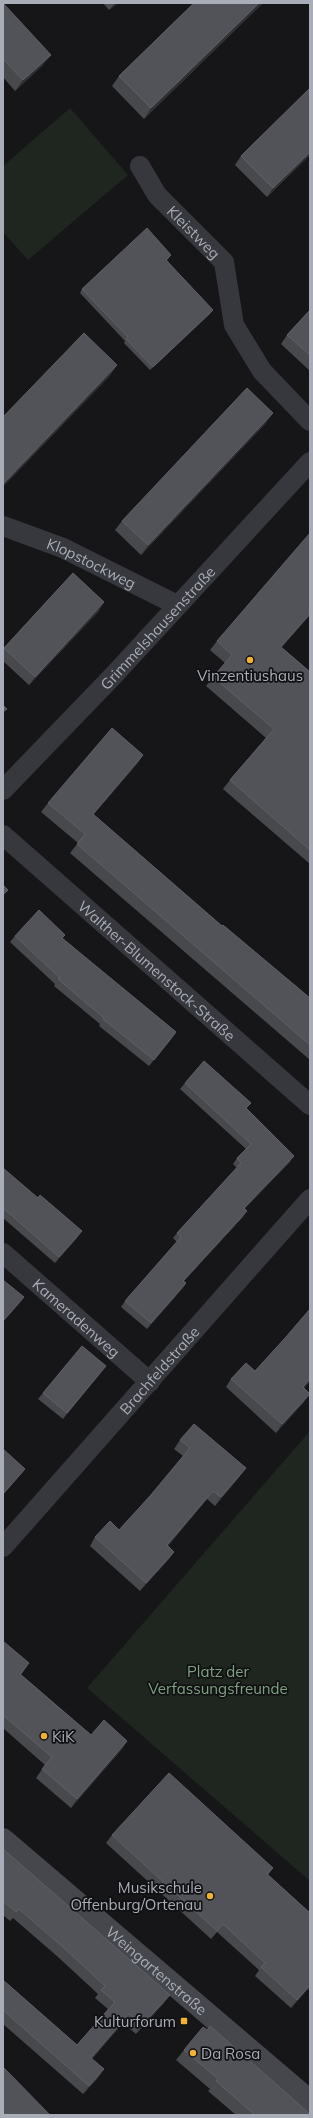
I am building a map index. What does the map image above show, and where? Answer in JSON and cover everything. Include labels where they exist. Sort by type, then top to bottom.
[{"type":"street","name":"Kleistweg","points":[[140,166],[157,195],[224,262],[234,325],[262,371],[310,421]]},
{"type":"street","name":"Grimmelshausenstraße","points":[[3,790],[112,677],[310,462]]},
{"type":"street","name":"Klopstockweg","points":[[3,526],[63,548],[129,579],[177,605]]},
{"type":"street","name":"Walther-Blumenstock-Straße","points":[[3,835],[310,1105]]},
{"type":"street","name":"Brachfeldstraße","points":[[5,1542],[150,1382],[310,1198]]},
{"type":"street","name":"Kameradenweg","points":[[3,1253],[150,1382]]},
{"type":"street","name":"Weingartenstraße","points":[[3,1839],[310,2101]]},
{"type":"green space","points":[[70,108],[128,175],[28,260],[3,232],[3,166]]},
{"type":"green space","name":"Platz der Verfassungsfreunde","points":[[310,1431],[310,1881],[87,1688]]},
{"type":"building","points":[[3,3],[51,55],[23,80],[3,59]]},
{"type":"building","points":[[194,3],[259,3],[151,108],[119,76]]},
{"type":"building","points":[[310,88],[310,152],[273,188],[241,156]]},
{"type":"building","points":[[147,228],[171,255],[166,260],[213,310],[153,367],[126,339],[128,337],[82,289]]},
{"type":"building","points":[[310,310],[310,355],[287,335]]},
{"type":"building","points":[[84,333],[117,365],[3,484],[3,417]]},
{"type":"building","points":[[247,388],[273,413],[148,545],[122,521]]},
{"type":"building","name":"Vinzentiushaus","points":[[310,533],[310,614],[281,647],[310,672],[310,850],[230,780],[274,729],[213,677],[232,655],[217,641]]},
{"type":"building","points":[[73,573],[104,602],[35,677],[4,648]]},
{"type":"building","points":[[3,705],[7,709],[3,712]]},
{"type":"building","points":[[112,728],[143,755],[93,814],[222,926],[223,925],[310,998],[310,1045],[77,844],[85,834],[48,803]]},
{"type":"building","points":[[3,885],[8,890],[3,895]]},
{"type":"building","points":[[39,910],[65,935],[62,938],[176,1032],[154,1060],[103,1019],[104,1018],[58,979],[60,978],[15,936]]},
{"type":"building","points":[[204,1061],[251,1103],[246,1108],[294,1156],[244,1208],[247,1211],[183,1281],[186,1283],[151,1323],[125,1301],[181,1237],[177,1233],[241,1163],[237,1158],[251,1144],[185,1083]]},
{"type":"building","points":[[3,1168],[38,1198],[40,1195],[82,1231],[59,1257],[3,1208]]},
{"type":"building","points":[[3,1280],[24,1297],[3,1321]]},
{"type":"building","points":[[310,1309],[310,1379],[303,1387],[310,1394],[282,1424],[231,1379],[246,1363],[255,1371]]},
{"type":"building","points":[[82,1346],[106,1366],[67,1413],[43,1393]]},
{"type":"building","points":[[194,1424],[246,1468],[221,1497],[213,1491],[167,1545],[174,1552],[146,1583],[95,1537],[110,1521],[119,1530],[150,1496],[190,1448],[180,1440]]},
{"type":"building","points":[[3,1449],[25,1469],[3,1494]]},
{"type":"building","name":"KiK","points":[[4,1642],[29,1663],[20,1674],[91,1735],[104,1720],[127,1741],[77,1799],[42,1769],[52,1757],[4,1716],[3,1717]]},
{"type":"building","name":"Musikschule Offenburg/Ortenau","points":[[169,1773],[273,1868],[267,1874],[310,1913],[310,1985],[297,2000],[261,1967],[265,1963],[223,1924],[217,1931],[112,1835]]},
{"type":"building","points":[[3,1849],[170,1995],[142,2025],[129,2014],[91,2058],[104,2069],[89,2086],[3,2010],[3,1980],[77,2045],[115,2002],[101,1990],[105,1986],[64,1948],[19,1909],[16,1912],[3,1901]]},
{"type":"building","points":[[210,2026],[310,2115],[255,2115],[216,2081],[218,2079],[184,2050],[203,2027],[207,2030]]},
{"type":"building","points":[[3,2067],[50,2115],[3,2115]]},
{"type":"place","name":"Vinzentiushaus","points":[[250,660]]},
{"type":"place","name":"KiK","points":[[44,1736]]},
{"type":"place","name":"Musikschule Offenburg/Ortenau","points":[[210,1896]]},
{"type":"place","name":"Kulturforum","points":[[184,2021]]},
{"type":"place","name":"Da Rosa","points":[[193,2053]]}]
